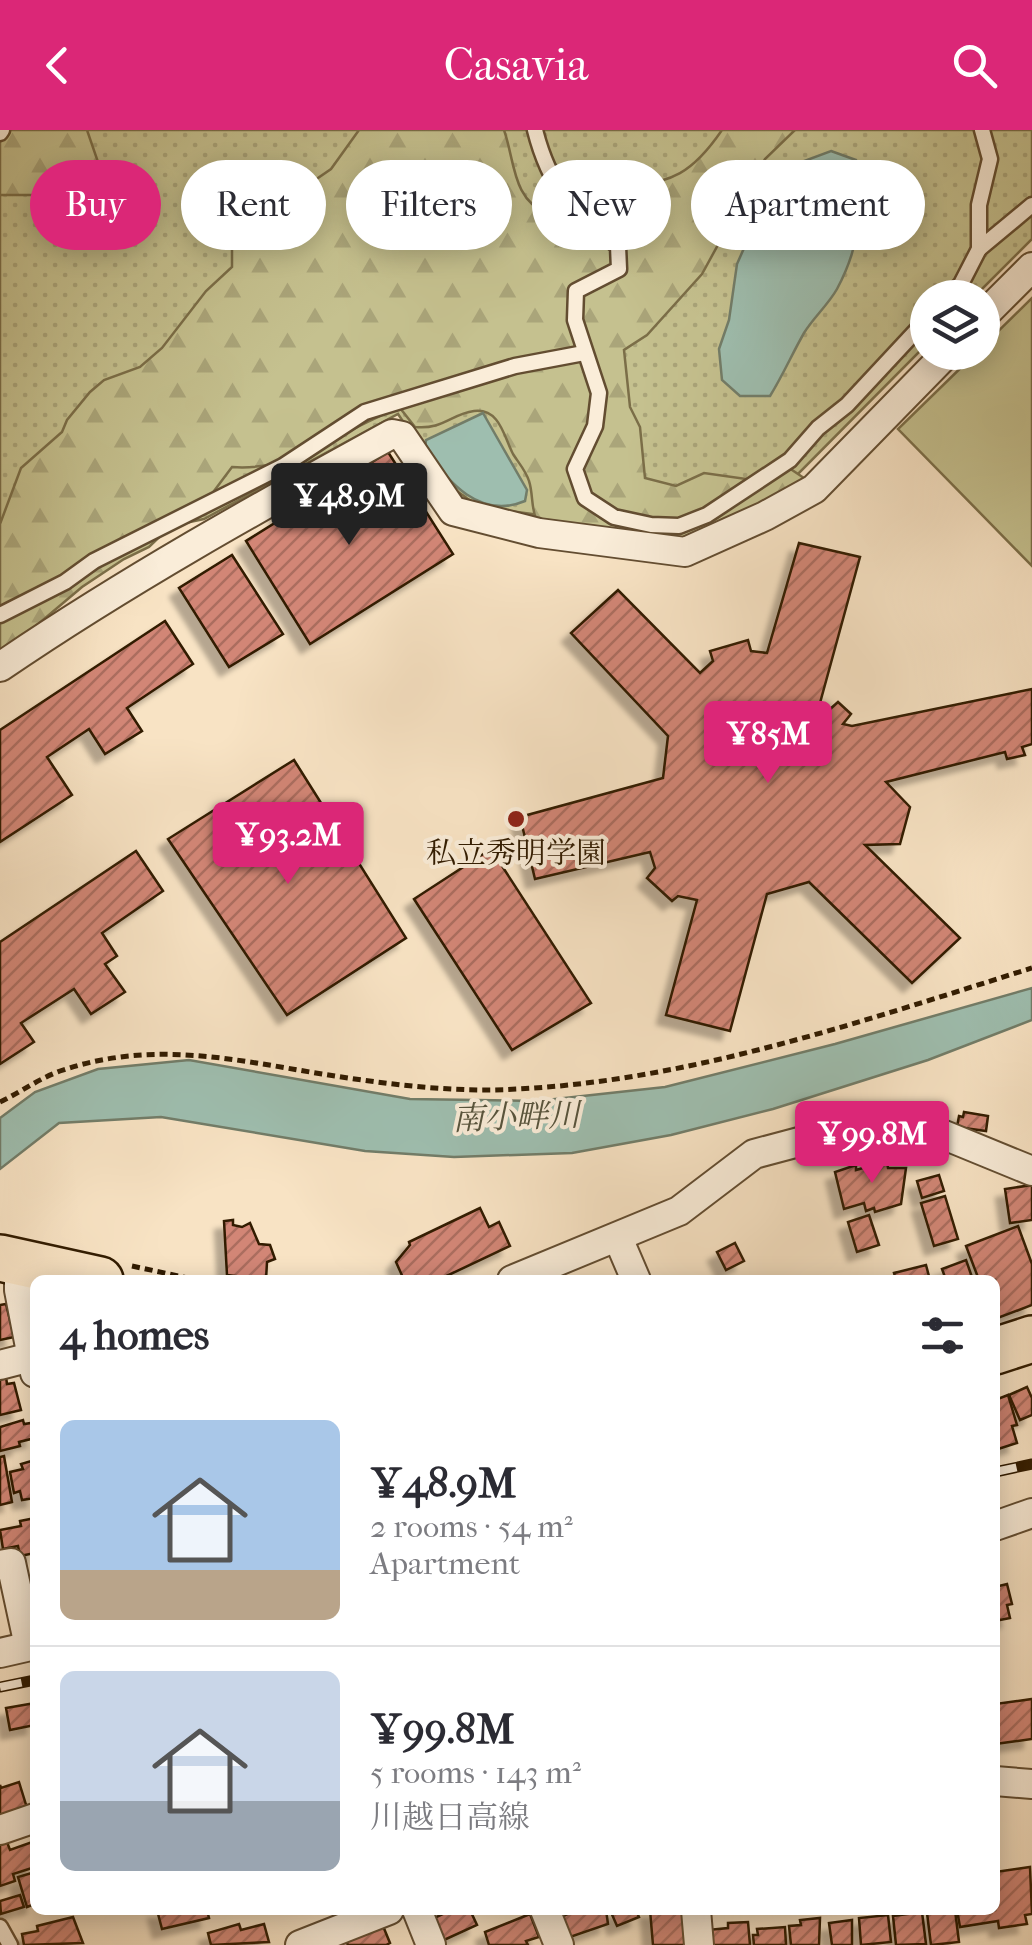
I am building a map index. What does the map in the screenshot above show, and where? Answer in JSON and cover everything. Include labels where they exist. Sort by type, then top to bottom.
[{"type":"main road","points":[[10,1261],[76,1275]]},
{"type":"main road","points":[[1000,1349],[1032,1339]]},
{"type":"street","points":[[1000,299],[1032,266]]},
{"type":"street","points":[[0,667],[233,521],[392,434],[402,436],[453,511],[538,533],[685,552],[814,489],[930,370]]},
{"type":"street","points":[[522,1275],[679,1211],[754,1154],[890,1118],[928,1128],[1032,1170]]},
{"type":"street","points":[[618,1238],[634,1275]]},
{"type":"street","points":[[10,1261],[20,1290],[30,1348]]},
{"type":"street","points":[[0,1365],[30,1365]]},
{"type":"street","points":[[1000,1524],[1032,1513]]},
{"type":"street","points":[[0,1565],[11,1563],[30,1637]]},
{"type":"street","points":[[0,1652],[30,1645]]},
{"type":"street","points":[[1000,1782],[1032,1784]]},
{"type":"street","points":[[0,1830],[30,1820]]},
{"type":"street","points":[[300,1945],[376,1915]]},
{"type":"street","points":[[419,1915],[431,1945]]},
{"type":"street","points":[[548,1915],[559,1945]]},
{"type":"street","points":[[696,1915],[699,1945]]},
{"type":"lane","points":[[535,130],[548,174],[587,224],[618,246],[619,268],[576,291],[575,320],[599,393],[594,426],[575,469],[585,498],[614,517],[679,526],[729,502],[790,460],[910,337]]},
{"type":"lane","points":[[978,249],[978,205],[990,159],[982,130]]},
{"type":"lane","points":[[963,280],[978,249],[1032,205]]},
{"type":"lane","points":[[0,614],[64,582],[94,561],[283,466],[365,412],[515,366],[584,352]]},
{"type":"lane","points":[[0,1927],[10,1945]]},
{"type":"path","points":[[0,1102],[34,1081],[64,1070],[145,1054],[194,1053],[338,1076],[461,1090],[602,1082],[851,1025],[1032,968]]},
{"type":"green space","points":[[0,130],[1032,130],[1032,239],[991,280],[910,280],[910,361],[797,475],[682,534],[479,507],[443,481],[398,414],[204,519],[161,528],[0,645]]},
{"type":"green space","points":[[0,130],[87,130],[97,160],[30,160],[30,195],[0,195]]},
{"type":"green space","points":[[359,130],[504,130],[521,189],[532,204],[532,250],[671,250],[671,177],[691,165],[691,250],[715,250],[702,274],[647,335],[624,350],[630,407],[640,427],[645,478],[676,486],[704,473],[760,481],[789,468],[804,478],[794,494],[685,546],[536,519],[528,477],[490,414],[474,411],[433,426],[415,427],[400,408],[299,456],[256,467],[232,467],[208,499],[179,518],[149,547],[82,587],[0,651],[0,524],[21,468],[62,432],[67,420],[104,380],[140,367],[162,348],[206,291],[232,267],[232,250],[326,250],[326,172]]},
{"type":"green space","points":[[722,130],[795,130],[765,159],[697,160]]},
{"type":"green space","points":[[1032,298],[1032,566],[898,429],[959,370],[1000,370],[1000,329]]},
{"type":"water","points":[[831,151],[856,160],[807,160]]},
{"type":"water","points":[[743,250],[852,250],[837,289],[804,333],[770,396],[740,396],[722,380],[719,349],[729,320],[737,264]]},
{"type":"water","points":[[483,413],[527,490],[525,501],[509,506],[480,502],[455,485],[425,449],[426,440]]},
{"type":"water","name":"南小畔川","points":[[1032,988],[1032,1020],[928,1060],[773,1109],[671,1135],[572,1153],[454,1157],[365,1151],[161,1117],[59,1123],[0,1169],[0,1118],[35,1092],[98,1069],[189,1060],[410,1099],[537,1101],[665,1087]]},
{"type":"building","points":[[388,452],[453,554],[310,644],[246,541]]},
{"type":"building","points":[[799,543],[860,557],[820,703],[829,710],[838,702],[851,714],[843,724],[852,726],[1032,689],[1032,744],[1022,747],[1025,755],[1007,759],[1005,752],[886,782],[910,807],[900,844],[865,845],[960,938],[912,983],[809,882],[767,894],[730,1031],[666,1015],[697,900],[678,896],[672,901],[647,878],[655,868],[650,852],[535,879],[520,817],[663,778],[668,736],[571,633],[618,590],[700,673],[713,661],[710,651],[748,640],[751,651],[767,653]]},
{"type":"building","points":[[232,555],[283,634],[229,667],[179,588]]},
{"type":"building","points":[[165,621],[193,664],[127,708],[142,731],[105,754],[89,729],[47,757],[72,795],[0,842],[0,730]]},
{"type":"building","points":[[294,760],[406,938],[287,1015],[168,839]]},
{"type":"building","points":[[491,849],[591,1003],[512,1050],[414,899]]},
{"type":"building","points":[[136,851],[163,891],[102,933],[117,956],[105,964],[125,992],[91,1014],[74,989],[21,1023],[34,1042],[0,1064],[0,942]]},
{"type":"building","points":[[964,1112],[988,1116],[986,1131],[957,1127]]},
{"type":"building","points":[[887,1161],[888,1168],[906,1168],[901,1204],[875,1212],[874,1208],[866,1211],[864,1203],[844,1209],[835,1172]]},
{"type":"building","points":[[939,1175],[944,1191],[922,1198],[917,1181]]},
{"type":"building","points":[[1032,1185],[1032,1220],[1010,1223],[1005,1189]]},
{"type":"building","points":[[945,1196],[958,1239],[934,1246],[921,1203]]},
{"type":"building","points":[[480,1208],[489,1227],[499,1222],[510,1246],[449,1275],[402,1275],[396,1262],[409,1242]]},
{"type":"building","points":[[869,1215],[879,1245],[857,1252],[848,1222]]},
{"type":"building","points":[[233,1220],[233,1225],[242,1227],[250,1223],[259,1244],[270,1245],[275,1259],[267,1262],[266,1275],[227,1275],[224,1221]]},
{"type":"building","points":[[1018,1226],[1032,1264],[1032,1305],[1000,1317],[1000,1275],[977,1275],[966,1246]]},
{"type":"building","points":[[735,1243],[744,1261],[726,1270],[717,1252]]},
{"type":"building","points":[[966,1260],[971,1275],[944,1275],[942,1269]]},
{"type":"building","points":[[926,1265],[929,1275],[895,1275]]},
{"type":"building","points":[[6,1304],[14,1337],[0,1340],[0,1305]]},
{"type":"building","points":[[6,1377],[7,1384],[14,1383],[21,1410],[0,1415],[0,1379]]},
{"type":"building","points":[[1027,1387],[1032,1415],[1020,1420],[1009,1395]]},
{"type":"building","points":[[1008,1395],[1017,1425],[1012,1426],[1017,1443],[1000,1448],[1000,1398]]},
{"type":"building","points":[[23,1420],[24,1424],[30,1423],[30,1439],[0,1451],[0,1427]]},
{"type":"building","points":[[4,1456],[12,1502],[0,1505],[0,1457]]},
{"type":"building","points":[[30,1461],[30,1499],[22,1500],[20,1491],[14,1493],[10,1472],[23,1469],[21,1464]]},
{"type":"building","points":[[30,1519],[30,1554],[20,1556],[18,1546],[3,1549],[0,1530],[21,1526],[20,1521]]},
{"type":"building","points":[[1007,1584],[1012,1604],[1007,1605],[1010,1618],[1000,1620],[1000,1586]]},
{"type":"building","points":[[1032,1699],[1032,1739],[1000,1743],[1000,1703]]},
{"type":"building","points":[[30,1704],[30,1726],[10,1730],[6,1708]]},
{"type":"building","points":[[19,1782],[27,1808],[0,1816],[0,1785],[1,1788]]},
{"type":"building","points":[[7,1842],[10,1850],[30,1843],[30,1869],[13,1874],[15,1881],[0,1886],[0,1845]]},
{"type":"building","points":[[1030,1867],[1032,1914],[1025,1915],[1027,1924],[999,1928],[998,1921],[960,1927],[958,1915],[1000,1915],[1000,1871]]},
{"type":"building","points":[[30,1873],[27,1907],[18,1877]]},
{"type":"building","points":[[20,1895],[24,1907],[1,1914],[0,1901]]},
{"type":"building","points":[[158,1915],[208,1915],[209,1918],[162,1929]]},
{"type":"building","points":[[440,1915],[472,1915],[477,1925],[444,1940],[442,1934],[437,1936],[430,1920]]},
{"type":"building","points":[[530,1915],[539,1937],[526,1941],[528,1945],[489,1945],[485,1932]]},
{"type":"building","points":[[607,1915],[608,1924],[570,1937],[561,1917]]},
{"type":"building","points":[[612,1915],[638,1915],[639,1917],[617,1926]]},
{"type":"building","points":[[650,1915],[684,1915],[687,1942],[653,1945]]},
{"type":"building","points":[[888,1915],[891,1942],[861,1945],[859,1918]]},
{"type":"building","points":[[922,1915],[926,1944],[896,1945],[893,1916]]},
{"type":"building","points":[[927,1915],[956,1915],[959,1942],[931,1945]]},
{"type":"building","points":[[73,1917],[83,1943],[24,1945],[22,1934]]},
{"type":"building","points":[[820,1918],[819,1945],[791,1945],[789,1926],[801,1925],[800,1920]]},
{"type":"building","points":[[852,1920],[852,1945],[832,1945],[829,1923]]},
{"type":"building","points":[[748,1922],[750,1945],[709,1945],[707,1930]]},
{"type":"building","points":[[239,1924],[241,1930],[264,1924],[269,1942],[211,1945],[208,1933]]},
{"type":"building","points":[[383,1926],[390,1943],[386,1945],[348,1945],[344,1937]]},
{"type":"building","points":[[785,1927],[786,1945],[754,1945],[757,1929]]},
{"type":"railway","points":[[1000,1471],[1032,1464]]},
{"type":"railway","points":[[0,1687],[30,1681]]},
{"type":"place","name":"私立秀明学園","points":[[516,819]]}]
